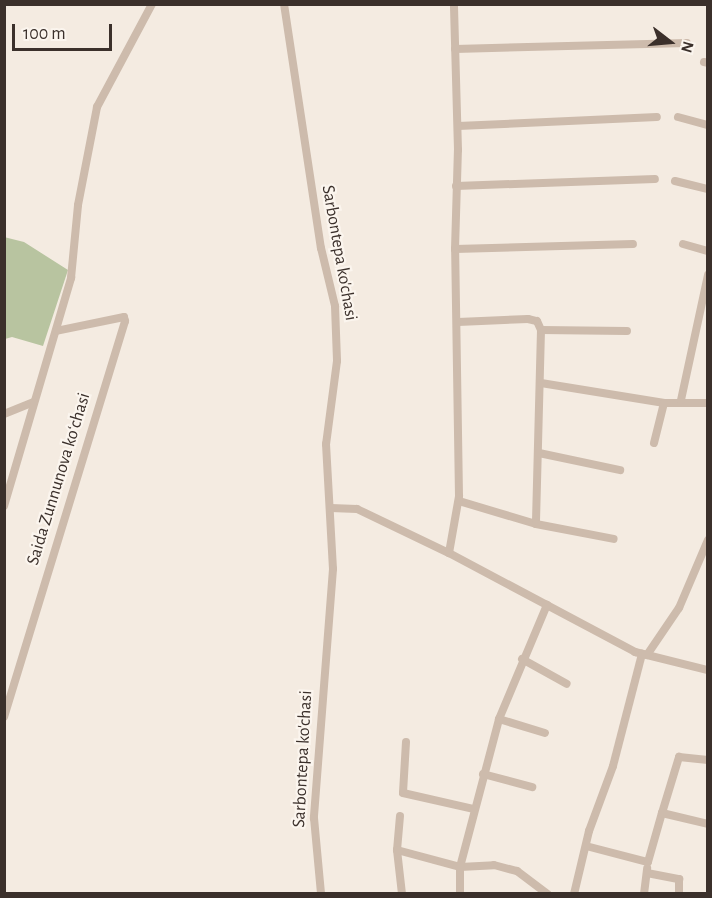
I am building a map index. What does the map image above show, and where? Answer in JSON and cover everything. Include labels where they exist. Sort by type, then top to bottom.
[{"type":"street","points":[[4,506],[57,331],[76,254],[78,205],[97,107],[152,4]]},
{"type":"street","name":"Sarbontepa ko'chasi","points":[[284,4],[321,248],[335,306],[337,361],[326,444],[331,508],[330,625],[314,818],[321,894]]},
{"type":"street","points":[[449,553],[459,501],[458,322],[455,249],[458,126],[454,4]]},
{"type":"street","points":[[455,49],[687,43]]},
{"type":"street","points":[[458,126],[657,117]]},
{"type":"street","points":[[678,117],[708,125]]},
{"type":"street","points":[[456,186],[655,178]]},
{"type":"street","points":[[675,181],[708,189]]},
{"type":"street","points":[[455,249],[633,244]]},
{"type":"street","points":[[682,244],[708,251]]},
{"type":"street","points":[[681,400],[705,312],[708,274]]},
{"type":"street","name":"Saida Zunnunova koʻchasi","points":[[4,717],[125,321],[124,317],[57,331]]},
{"type":"street","points":[[458,322],[528,319],[537,321],[541,330],[536,524]]},
{"type":"street","points":[[541,330],[627,331]]},
{"type":"street","points":[[541,383],[664,403],[681,400],[708,404]]},
{"type":"street","points":[[4,414],[34,402]]},
{"type":"street","points":[[654,443],[664,403]]},
{"type":"street","points":[[539,453],[620,470]]},
{"type":"street","points":[[459,501],[536,524],[614,539]]},
{"type":"street","points":[[331,508],[357,509],[449,553],[644,655],[708,670]]},
{"type":"street","points":[[574,894],[586,846],[644,655],[679,608],[708,540]]},
{"type":"street","points":[[460,894],[460,867],[499,719],[522,658],[547,605]]},
{"type":"street","points":[[522,658],[567,684]]},
{"type":"street","points":[[499,719],[545,733]]},
{"type":"street","points":[[406,742],[403,793],[474,809]]},
{"type":"street","points":[[644,894],[648,862],[679,757],[708,760]]},
{"type":"street","points":[[483,774],[532,787]]},
{"type":"street","points":[[662,813],[708,824]]},
{"type":"street","points":[[400,816],[397,850],[402,894]]},
{"type":"street","points":[[586,846],[648,862]]},
{"type":"street","points":[[397,850],[460,867],[494,865],[517,872],[548,894]]},
{"type":"street","points":[[647,873],[679,879],[679,894]]},
{"type":"green space","points":[[4,237],[24,242],[68,270],[43,346],[12,337],[5,339]]}]
